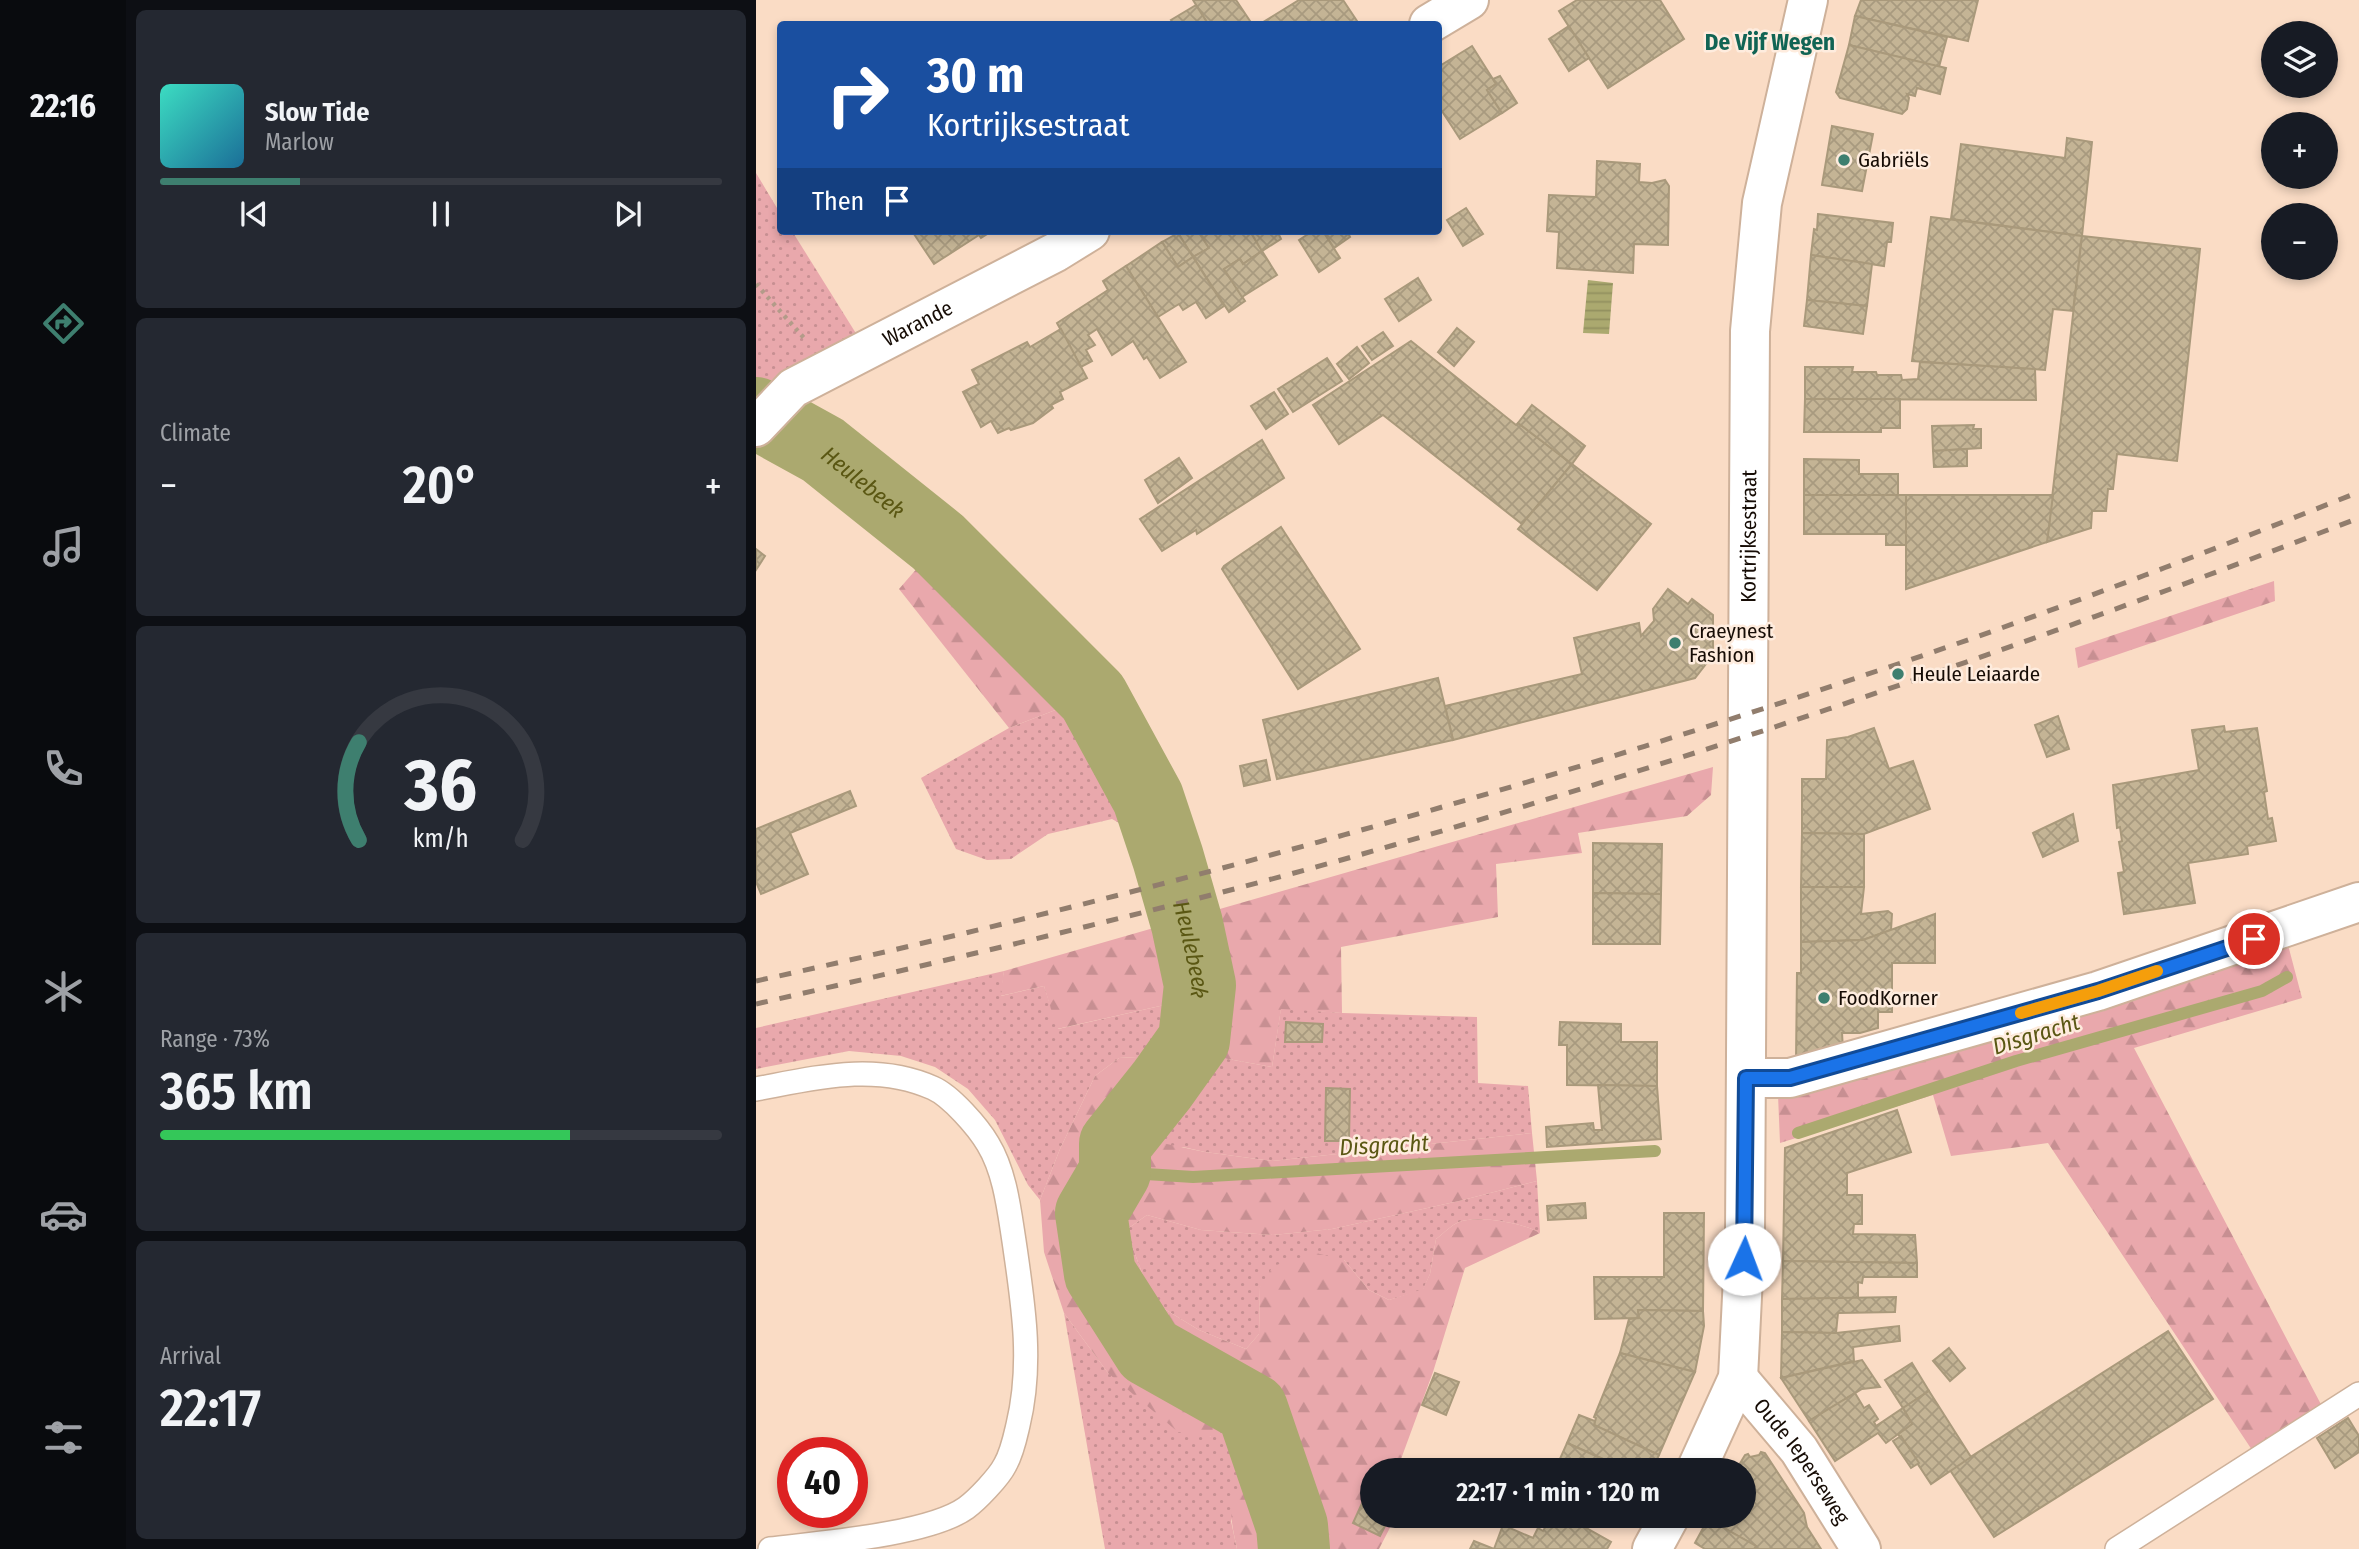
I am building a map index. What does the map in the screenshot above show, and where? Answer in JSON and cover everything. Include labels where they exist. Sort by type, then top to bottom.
[{"type":"street","points":[[1434,21],[1469,0]]},
{"type":"street","name":"Kortrijksestraat","points":[[1701,1458],[1738,1378],[1745,1236],[1750,331],[1762,203],[1808,0]]},
{"type":"street","name":"Warande","points":[[767,414],[793,388],[1056,252],[1084,235]]},
{"type":"street","points":[[1746,1078],[1790,1078],[2098,991],[2359,902]]},
{"type":"street","name":"Oude Ieperseweg","points":[[1738,1378],[1798,1450],[1861,1549]]},
{"type":"street","points":[[1651,1549],[1663,1528]]},
{"type":"lane","points":[[756,1089],[840,1074],[871,1073],[893,1075],[935,1088],[954,1104],[989,1145],[1006,1190],[1024,1309],[1027,1349],[1026,1384],[1020,1419],[1005,1466],[966,1508],[948,1517],[910,1529],[770,1549]]},
{"type":"lane","points":[[2118,1549],[2359,1394]]},
{"type":"path","points":[[756,284],[830,368]]},
{"type":"green space","points":[[756,173],[777,208],[777,235],[794,235],[857,335],[779,374],[756,391]]},
{"type":"green space","points":[[953,527],[1021,587],[1098,684],[1058,709],[1009,728],[899,589]]},
{"type":"green space","points":[[2274,581],[2275,601],[2078,668],[2075,648]]},
{"type":"green space","points":[[1070,700],[1111,770],[1139,834],[1112,819],[1048,834],[1011,859],[987,860],[956,849],[921,778],[1009,728],[1058,709]]},
{"type":"green space","points":[[1713,767],[1711,795],[1687,816],[1578,833],[1582,853],[1496,864],[1498,917],[1341,947],[1342,1013],[1281,1009],[1272,1067],[1173,1049],[1183,1015],[1169,1004],[1057,1029],[1044,986],[1000,996],[1004,971]]},
{"type":"green space","points":[[2287,941],[2302,998],[2134,1048],[2325,1412],[2256,1456],[2048,1143],[1951,1156],[1933,1095],[1780,1143],[1778,1095]]},
{"type":"green space","points":[[1004,971],[1001,996],[1044,986],[1058,1029],[1169,1004],[1183,1015],[1173,1049],[1147,1072],[1137,1057],[1119,1058],[1095,1076],[1060,1149],[1040,1200],[1028,1185],[995,1120],[968,1089],[935,1067],[901,1056],[849,1051],[756,1069],[756,1028]]},
{"type":"green space","points":[[1281,1008],[1342,1013],[1477,1017],[1478,1083],[1528,1086],[1532,1133],[1272,1161],[1183,1147],[1142,1150],[1129,1154],[1163,1104],[1206,1055],[1272,1067]]},
{"type":"green space","points":[[1137,1057],[1147,1072],[1107,1122],[1089,1175],[1082,1213],[1083,1257],[1108,1320],[1133,1356],[1164,1378],[1215,1402],[1212,1437],[1178,1432],[1108,1373],[1064,1313],[1044,1252],[1040,1200],[1060,1149],[1095,1076],[1119,1058]]},
{"type":"green space","points":[[1532,1133],[1537,1181],[1459,1201],[1332,1229],[1273,1235],[1201,1230],[1147,1215],[1126,1230],[1153,1302],[1199,1330],[1246,1349],[1259,1334],[1260,1287],[1273,1266],[1316,1253],[1344,1260],[1369,1290],[1389,1300],[1423,1289],[1430,1274],[1436,1239],[1459,1222],[1477,1219],[1500,1221],[1540,1233],[1465,1268],[1433,1372],[1401,1458],[1360,1458],[1360,1528],[1390,1528],[1379,1549],[1308,1549],[1283,1460],[1256,1393],[1236,1378],[1177,1347],[1141,1320],[1115,1277],[1107,1246],[1107,1201],[1129,1154],[1162,1143],[1272,1161]]},
{"type":"green space","points":[[1537,1181],[1540,1233],[1500,1221],[1477,1219],[1456,1223],[1436,1239],[1430,1274],[1423,1290],[1389,1300],[1369,1290],[1344,1260],[1260,1287],[1259,1334],[1246,1349],[1199,1330],[1153,1302],[1126,1230],[1147,1215],[1201,1230],[1273,1235],[1332,1229]]},
{"type":"green space","points":[[1064,1313],[1108,1373],[1211,1437],[1215,1402],[1233,1416],[1270,1485],[1257,1480],[1243,1485],[1231,1521],[1237,1549],[1105,1549]]},
{"type":"green space","points":[[1257,1479],[1270,1485],[1284,1549],[1237,1549],[1231,1517],[1234,1499],[1246,1485]]},
{"type":"shaded area","points":[[1588,280],[1613,283],[1609,334],[1583,333]]},
{"type":"building","points":[[1193,0],[1236,0],[1250,21],[1206,21]]},
{"type":"building","points":[[1299,0],[1343,0],[1357,21],[1265,21]]},
{"type":"building","points":[[1577,0],[1660,0],[1684,39],[1608,88],[1559,11]]},
{"type":"building","points":[[1861,0],[1978,0],[1968,41],[1855,16]]},
{"type":"building","points":[[1196,5],[1206,21],[1172,21]]},
{"type":"building","points":[[1855,16],[1947,37],[1939,67],[1849,45]]},
{"type":"building","points":[[1569,26],[1589,58],[1569,71],[1549,39]]},
{"type":"building","points":[[1849,45],[1946,68],[1940,94],[1917,88],[1915,96],[1907,94],[1907,109],[1902,114],[1840,98],[1836,92]]},
{"type":"building","points":[[1472,46],[1496,84],[1487,90],[1502,113],[1460,139],[1442,111],[1442,65]]},
{"type":"building","points":[[1500,76],[1517,103],[1502,113],[1487,90],[1496,84],[1493,79]]},
{"type":"building","points":[[1832,126],[1873,134],[1862,191],[1822,185]]},
{"type":"building","points":[[2067,138],[2092,142],[2082,236],[1951,219],[1961,144],[2065,158]]},
{"type":"building","points":[[1597,161],[1640,164],[1639,182],[1665,180],[1669,186],[1668,245],[1634,244],[1633,273],[1557,268],[1559,232],[1547,231],[1549,195],[1596,197]]},
{"type":"building","points":[[1466,208],[1483,234],[1463,246],[1447,220]]},
{"type":"building","points":[[1818,214],[1893,223],[1884,266],[1811,255]]},
{"type":"building","points":[[1931,217],[2082,236],[2073,311],[2053,309],[2045,370],[1912,361]]},
{"type":"building","points":[[915,235],[979,235],[934,264]]},
{"type":"building","points":[[1179,235],[1201,235],[1209,248],[1193,257]]},
{"type":"building","points":[[1179,235],[1193,257],[1178,267],[1162,242]]},
{"type":"building","points":[[1201,235],[1252,235],[1262,251],[1243,264],[1240,259],[1224,269],[1245,301],[1229,312],[1193,257],[1209,248]]},
{"type":"building","points":[[1252,235],[1279,235],[1281,239],[1262,251]]},
{"type":"building","points":[[1307,235],[1326,235],[1340,258],[1319,272],[1299,240]]},
{"type":"building","points":[[1326,235],[1349,235],[1350,237],[1334,248]]},
{"type":"building","points":[[2082,236],[2200,249],[2177,461],[2117,454],[2113,489],[2108,489],[2106,511],[2092,511],[2091,528],[2047,542]]},
{"type":"building","points":[[1162,242],[1178,267],[1193,257],[1224,306],[1206,318],[1196,302],[1183,310],[1179,304],[1158,317],[1126,266]]},
{"type":"building","points":[[1262,251],[1277,275],[1242,297],[1224,269],[1240,259],[1243,264]]},
{"type":"building","points":[[1811,255],[1872,264],[1867,306],[1807,300]]},
{"type":"building","points":[[1126,266],[1186,362],[1160,378],[1133,341],[1112,355],[1097,329],[1088,335],[1095,345],[1086,350],[1092,361],[1081,367],[1057,323],[1108,290],[1103,281]]},
{"type":"building","points":[[1418,278],[1431,300],[1399,321],[1385,299]]},
{"type":"building","points":[[1807,300],[1867,306],[1863,334],[1804,326]]},
{"type":"building","points":[[1457,328],[1474,342],[1454,366],[1438,352]]},
{"type":"building","points":[[1061,329],[1087,378],[1060,392],[1063,399],[1051,405],[1053,408],[1033,423],[998,433],[991,421],[981,427],[963,392],[979,384],[972,370],[1027,342],[1030,347]]},
{"type":"building","points":[[1383,332],[1393,346],[1372,360],[1362,346]]},
{"type":"building","points":[[1411,341],[1516,425],[1518,423],[1572,464],[1522,524],[1383,415],[1339,444],[1313,405]]},
{"type":"building","points":[[1357,347],[1369,363],[1349,379],[1337,364]]},
{"type":"building","points":[[1327,358],[1342,381],[1293,412],[1278,389]]},
{"type":"building","points":[[1920,362],[2035,369],[2036,400],[1805,399],[1805,367],[1853,367],[1852,372],[1901,375],[1902,380],[1918,379]]},
{"type":"building","points":[[1274,392],[1288,414],[1266,429],[1251,406]]},
{"type":"building","points":[[1805,399],[1900,399],[1900,428],[1881,428],[1881,432],[1804,432]]},
{"type":"building","points":[[1532,405],[1585,446],[1572,464],[1518,423]]},
{"type":"building","points":[[1974,425],[1973,429],[1981,429],[1981,448],[1933,451],[1932,426]]},
{"type":"building","points":[[1262,440],[1284,478],[1197,534],[1196,530],[1162,551],[1140,519]]},
{"type":"building","points":[[1967,449],[1967,466],[1934,467],[1933,451]]},
{"type":"building","points":[[1179,458],[1192,478],[1158,503],[1145,480]]},
{"type":"building","points":[[1804,459],[1859,460],[1859,474],[1898,474],[1898,495],[1804,495]]},
{"type":"building","points":[[1572,464],[1651,524],[1597,590],[1518,529]]},
{"type":"building","points":[[1804,495],[1906,495],[1906,545],[1886,545],[1886,534],[1804,534]]},
{"type":"building","points":[[1906,495],[2053,495],[2047,542],[1906,589]]},
{"type":"building","points":[[1281,527],[1360,649],[1298,689],[1222,569]]},
{"type":"building","points":[[756,549],[765,556],[756,570]]},
{"type":"building","points":[[1668,589],[1688,604],[1692,599],[1713,615],[1713,655],[1695,678],[1453,740],[1445,706],[1582,674],[1574,638],[1639,623],[1641,636],[1654,621],[1653,609]]},
{"type":"building","points":[[1438,678],[1453,740],[1277,779],[1263,720]]},
{"type":"building","points":[[2058,716],[2069,749],[2047,757],[2035,725]]},
{"type":"building","points":[[2224,726],[2225,732],[2257,728],[2267,791],[2264,792],[2268,819],[2272,818],[2276,841],[2247,846],[2248,854],[2188,863],[2195,903],[2124,914],[2118,873],[2124,872],[2119,842],[2122,841],[2120,827],[2117,828],[2113,785],[2199,770],[2192,730]]},
{"type":"building","points":[[1874,728],[1889,769],[1913,761],[1930,809],[1864,834],[1802,833],[1802,779],[1826,779],[1827,740],[1848,737]]},
{"type":"building","points":[[1266,760],[1270,780],[1244,786],[1240,766]]},
{"type":"building","points":[[850,791],[856,806],[790,833],[808,874],[761,894],[756,882],[756,829]]},
{"type":"building","points":[[2073,814],[2078,841],[2043,857],[2033,833]]},
{"type":"building","points":[[1802,833],[1864,834],[1864,887],[1801,887]]},
{"type":"building","points":[[1593,843],[1662,844],[1661,894],[1593,893]]},
{"type":"building","points":[[1801,887],[1864,887],[1861,914],[1888,911],[1892,914],[1891,930],[1863,940],[1801,942]]},
{"type":"building","points":[[1593,893],[1661,894],[1660,944],[1593,944]]},
{"type":"building","points":[[1935,914],[1935,963],[1892,963],[1892,1012],[1878,1012],[1878,1028],[1860,1033],[1842,1033],[1843,1049],[1796,1061],[1797,973],[1801,973],[1801,942],[1863,940]]},
{"type":"building","points":[[1286,1022],[1323,1024],[1322,1042],[1285,1042]]},
{"type":"building","points":[[1560,1022],[1621,1024],[1621,1042],[1657,1042],[1657,1086],[1567,1085],[1567,1045],[1559,1045]]},
{"type":"building","points":[[1598,1085],[1657,1086],[1661,1139],[1547,1147],[1546,1127],[1593,1123],[1594,1130],[1602,1130]]},
{"type":"building","points":[[1326,1088],[1350,1089],[1349,1141],[1325,1141]]},
{"type":"building","points":[[1897,1110],[1911,1152],[1847,1173],[1847,1195],[1862,1195],[1862,1224],[1854,1224],[1853,1234],[1915,1235],[1917,1263],[1783,1261],[1785,1148]]},
{"type":"building","points":[[1585,1203],[1586,1218],[1548,1220],[1547,1206]]},
{"type":"building","points":[[1664,1213],[1704,1213],[1703,1311],[1638,1310],[1639,1318],[1595,1319],[1594,1277],[1664,1277]]},
{"type":"building","points":[[1783,1261],[1917,1263],[1917,1277],[1863,1277],[1862,1283],[1858,1282],[1858,1298],[1782,1299]]},
{"type":"building","points":[[1896,1297],[1895,1312],[1838,1313],[1836,1333],[1782,1332],[1782,1299]]},
{"type":"building","points":[[1638,1310],[1703,1311],[1704,1326],[1695,1372],[1620,1353],[1629,1319],[1639,1318]]},
{"type":"building","points":[[1899,1326],[1900,1341],[1853,1347],[1854,1361],[1781,1378],[1782,1332],[1836,1333]]},
{"type":"building","points":[[2168,1331],[2213,1399],[1994,1537],[1950,1470]]},
{"type":"building","points":[[1949,1348],[1965,1368],[1950,1381],[1933,1361]]},
{"type":"building","points":[[1620,1353],[1695,1372],[1659,1455],[1594,1425],[1594,1417]]},
{"type":"building","points":[[1862,1360],[1880,1387],[1862,1389],[1809,1421],[1781,1378]]},
{"type":"building","points":[[1912,1363],[1929,1391],[1903,1408],[1885,1380]]},
{"type":"building","points":[[1435,1373],[1459,1382],[1446,1415],[1422,1405]]},
{"type":"building","points":[[1929,1391],[1971,1457],[1931,1484],[1898,1434],[1912,1424],[1903,1408]]},
{"type":"building","points":[[1855,1393],[1864,1408],[1869,1405],[1878,1419],[1874,1422],[1876,1426],[1903,1408],[1912,1424],[1886,1443],[1878,1433],[1835,1461],[1809,1421]]},
{"type":"building","points":[[1579,1415],[1595,1421],[1594,1425],[1659,1455],[1658,1458],[1601,1458],[1567,1443]]},
{"type":"building","points":[[2348,1418],[2359,1436],[2359,1452],[2335,1468],[2317,1438]]},
{"type":"building","points":[[1901,1436],[1919,1463],[1911,1468],[1893,1441]]},
{"type":"building","points":[[1567,1443],[1600,1458],[1560,1458]]},
{"type":"building","points":[[1761,1452],[1765,1453],[1804,1513],[1807,1527],[1821,1549],[1754,1549],[1756,1546],[1724,1528],[1756,1528],[1756,1458],[1743,1458],[1748,1454],[1750,1457]]},
{"type":"building","points":[[1360,1508],[1360,1526],[1353,1523]]},
{"type":"building","points":[[1363,1528],[1384,1528],[1380,1536]]},
{"type":"building","points":[[1502,1528],[1510,1528],[1533,1538],[1538,1528],[1543,1531],[1545,1528],[1586,1528],[1611,1542],[1607,1549],[1494,1549]]},
{"type":"building","points":[[1703,1528],[1724,1528],[1756,1546],[1754,1549],[1705,1549],[1695,1543]]},
{"type":"building","points":[[1474,1541],[1494,1549],[1470,1549]]},
{"type":"waterway","name":"Heulebeek","points":[[756,413],[823,450],[938,542],[1093,697],[1148,798],[1187,924],[1200,985],[1194,1040],[1115,1144],[1115,1172],[1091,1213],[1100,1274],[1149,1351],[1252,1409],[1292,1526],[1294,1549]]},
{"type":"waterway","name":"Disgracht","points":[[1798,1133],[2016,1061],[2262,991],[2287,977]]},
{"type":"waterway","name":"Disgracht","points":[[1115,1172],[1193,1177],[1655,1151]]},
{"type":"railway","points":[[756,981],[898,949],[1180,879],[1461,802],[1600,760],[1739,717],[1998,629],[2359,492]]},
{"type":"railway","points":[[756,1004],[1156,909],[1516,809],[1880,692],[2359,518]]},
{"type":"slow traffic","points":[[2021,1013],[2157,971]]},
{"type":"place","name":"Gabriëls","points":[[1844,160]]},
{"type":"place","name":"Craeynest Fashion","points":[[1675,643]]},
{"type":"place","name":"Heule Leiaarde","points":[[1898,674]]},
{"type":"place","name":"FoodKorner","points":[[1824,998]]},
{"type":"district","name":"De Vijf Wegen","points":[[1770,42]]},
{"type":"route","points":[[1744,1259],[1746,1078],[1790,1078],[2098,991],[2254,939]]}]
